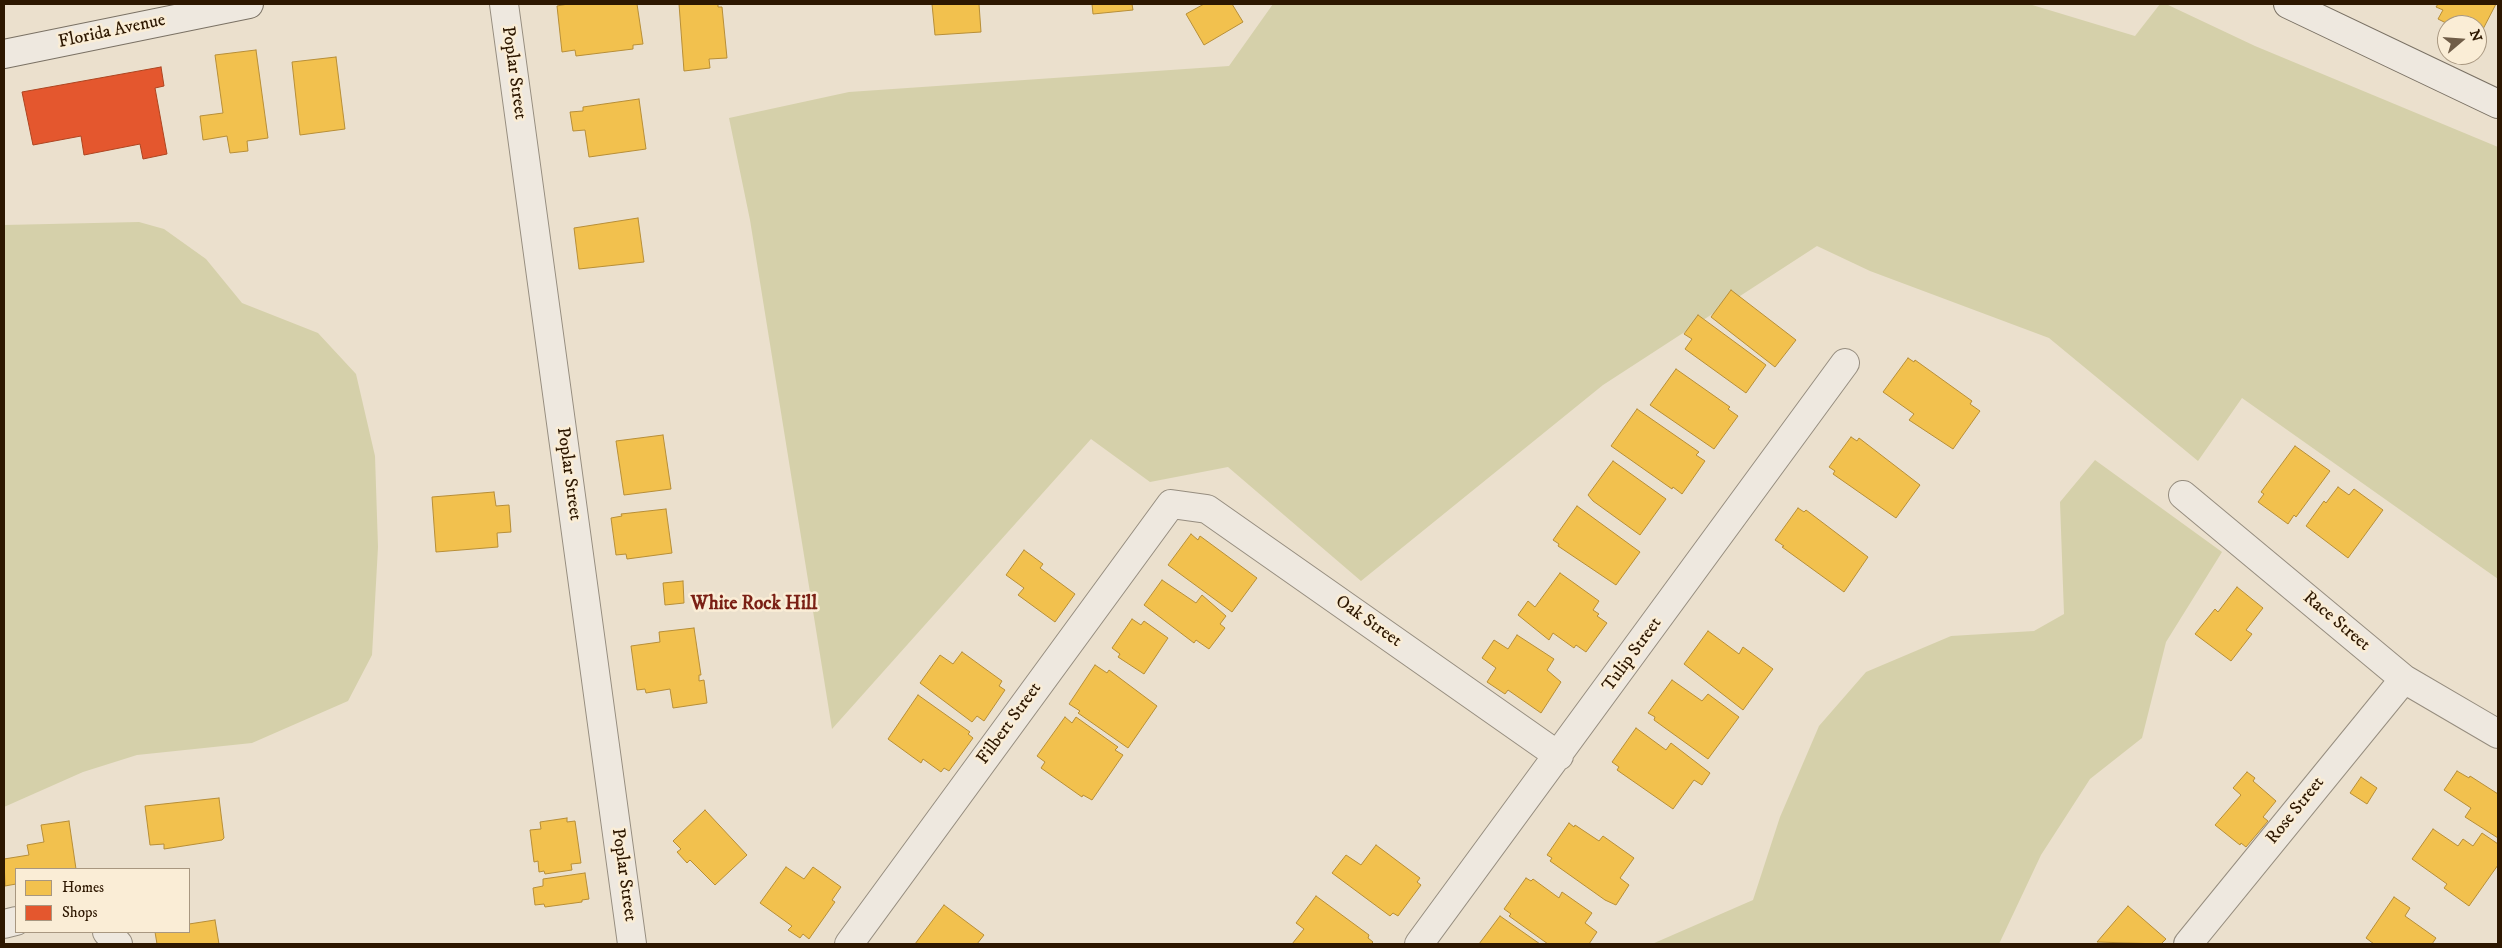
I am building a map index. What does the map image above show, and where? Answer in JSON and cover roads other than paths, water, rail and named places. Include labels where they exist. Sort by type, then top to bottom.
[{"type":"street","name":"Florida Avenue","points":[[4,54],[249,4]]},
{"type":"street","name":"Poplar Street","points":[[504,4],[632,944]]},
{"type":"street","points":[[2288,4],[2498,104]]},
{"type":"street","name":"Tulip Street","points":[[1419,944],[1559,756],[1845,364]]},
{"type":"street","name":"Race Street","points":[[2183,495],[2404,679],[2498,734]]},
{"type":"street","name":"Oak Street","points":[[1171,504],[1207,509],[1559,756]]},
{"type":"street","name":"Filbert Street","points":[[849,944],[1171,504]]},
{"type":"street","name":"Rose Street","points":[[2188,944],[2404,679]]},
{"type":"street","points":[[108,933],[118,944]]},
{"type":"district","name":"White Rock Hill","points":[[754,605]]}]
